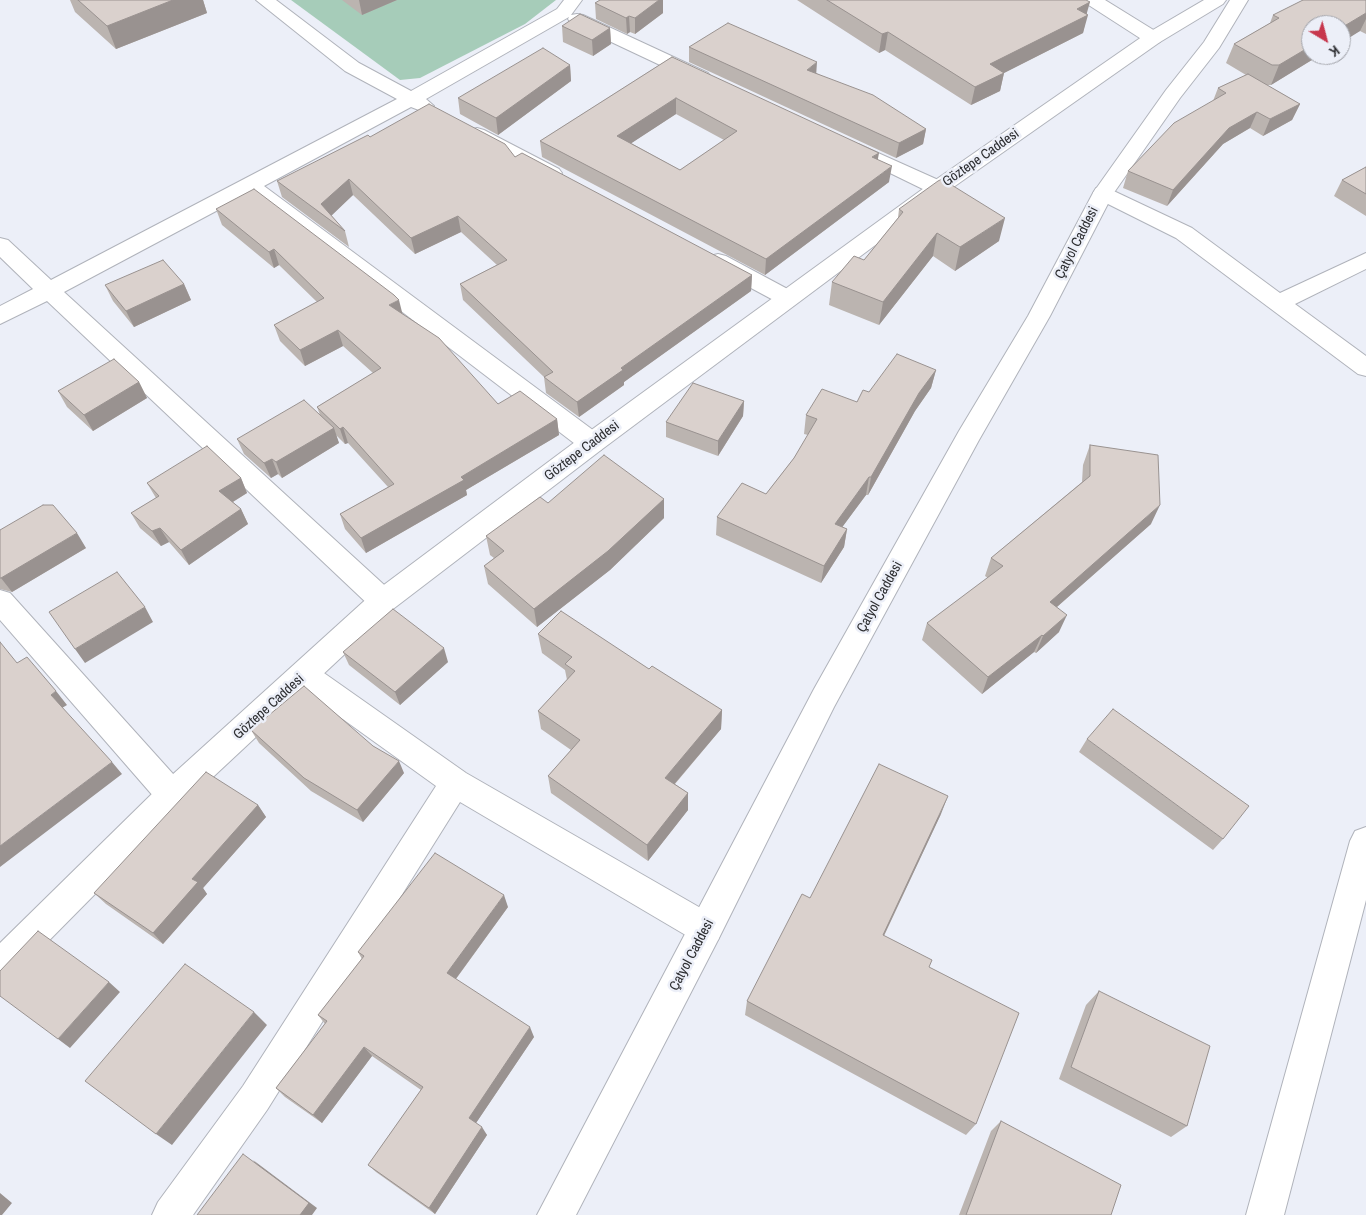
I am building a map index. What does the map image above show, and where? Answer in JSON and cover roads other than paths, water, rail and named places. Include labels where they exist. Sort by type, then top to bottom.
[{"type":"street","points":[[265,0],[352,67],[438,113]]},
{"type":"street","points":[[1093,0],[1153,38]]},
{"type":"street","name":"Göztepe Caddesi","points":[[0,966],[172,795],[383,601],[592,443],[938,188],[1153,38],[1217,0]]},
{"type":"street","name":"Çatyol Caddesi","points":[[556,1215],[706,929],[824,698],[968,437],[1039,316],[1103,193],[1173,94],[1212,44],[1239,0]]},
{"type":"street","points":[[0,316],[412,99],[568,6],[714,84]]},
{"type":"street","points":[[464,127],[569,182]]},
{"type":"street","points":[[840,142],[938,188]]},
{"type":"street","points":[[249,185],[592,443]]},
{"type":"street","points":[[1103,193],[1184,233],[1366,368]]},
{"type":"street","points":[[0,245],[383,601]]},
{"type":"street","points":[[700,252],[787,298]]},
{"type":"street","points":[[1279,303],[1366,260]]},
{"type":"street","points":[[0,601],[172,795]]},
{"type":"street","points":[[304,675],[455,783],[706,929]]},
{"type":"street","points":[[171,1215],[255,1098],[455,783]]},
{"type":"street","points":[[1264,1215],[1366,841]]}]
